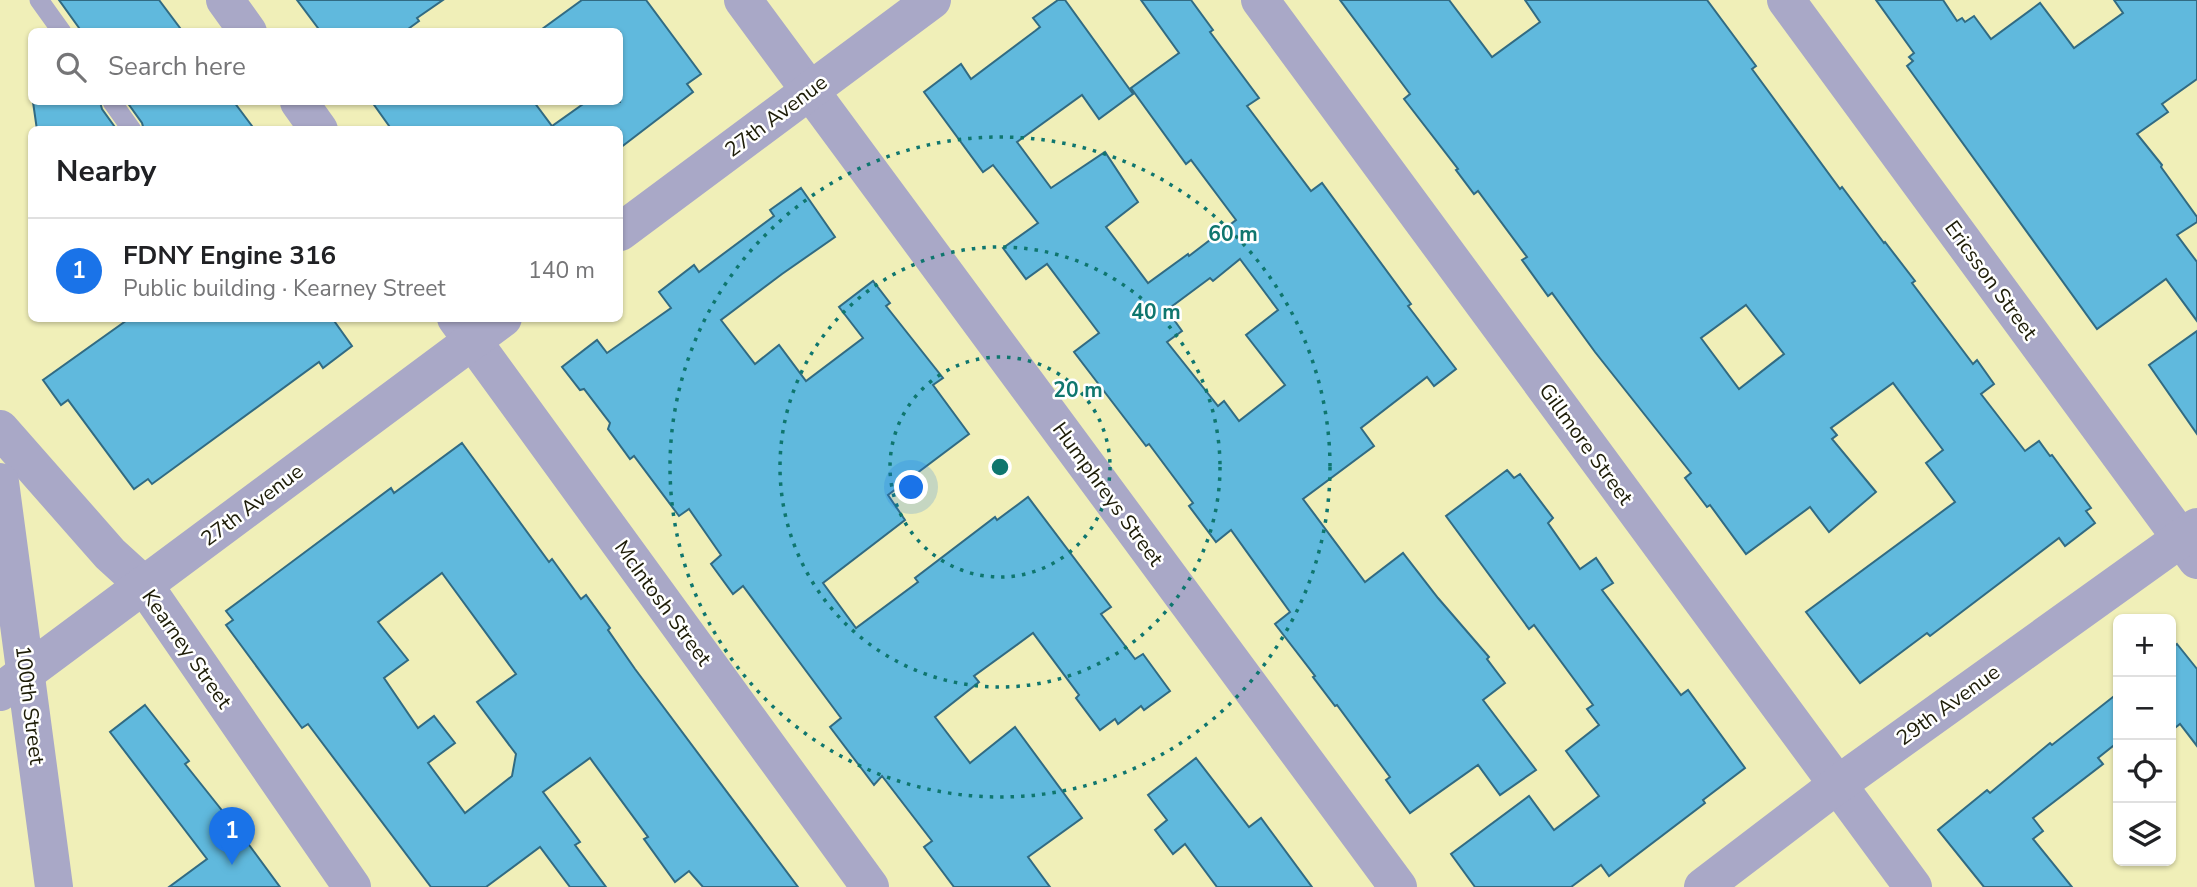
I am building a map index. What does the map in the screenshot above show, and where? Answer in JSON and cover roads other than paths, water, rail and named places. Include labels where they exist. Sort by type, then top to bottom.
[{"type":"street","points":[[225,0],[245,28]]},
{"type":"street","name":"Humphreys Street","points":[[743,0],[1398,887]]},
{"type":"street","name":"27th Avenue","points":[[623,230],[932,0]]},
{"type":"street","name":"Gillmore Street","points":[[1260,0],[1913,887]]},
{"type":"street","name":"Ericsson Street","points":[[1786,0],[2192,542]]},
{"type":"street","points":[[301,105],[316,126]]},
{"type":"street","name":"27th Avenue","points":[[13,682],[144,585],[465,330],[490,322]]},
{"type":"street","name":"McIntosh Street","points":[[465,330],[870,887]]},
{"type":"street","name":"Kearney Street","points":[[0,429],[110,554],[144,585],[352,887]]},
{"type":"street","name":"100th Street","points":[[0,482],[13,682],[54,887]]},
{"type":"street","name":"29th Avenue","points":[[1703,887],[1837,785],[2192,542]]},
{"type":"lane","points":[[39,0],[59,28]]},
{"type":"lane","points":[[114,105],[129,126]]},
{"type":"place","name":"FDNY Engine 316","points":[[232,865]]}]
